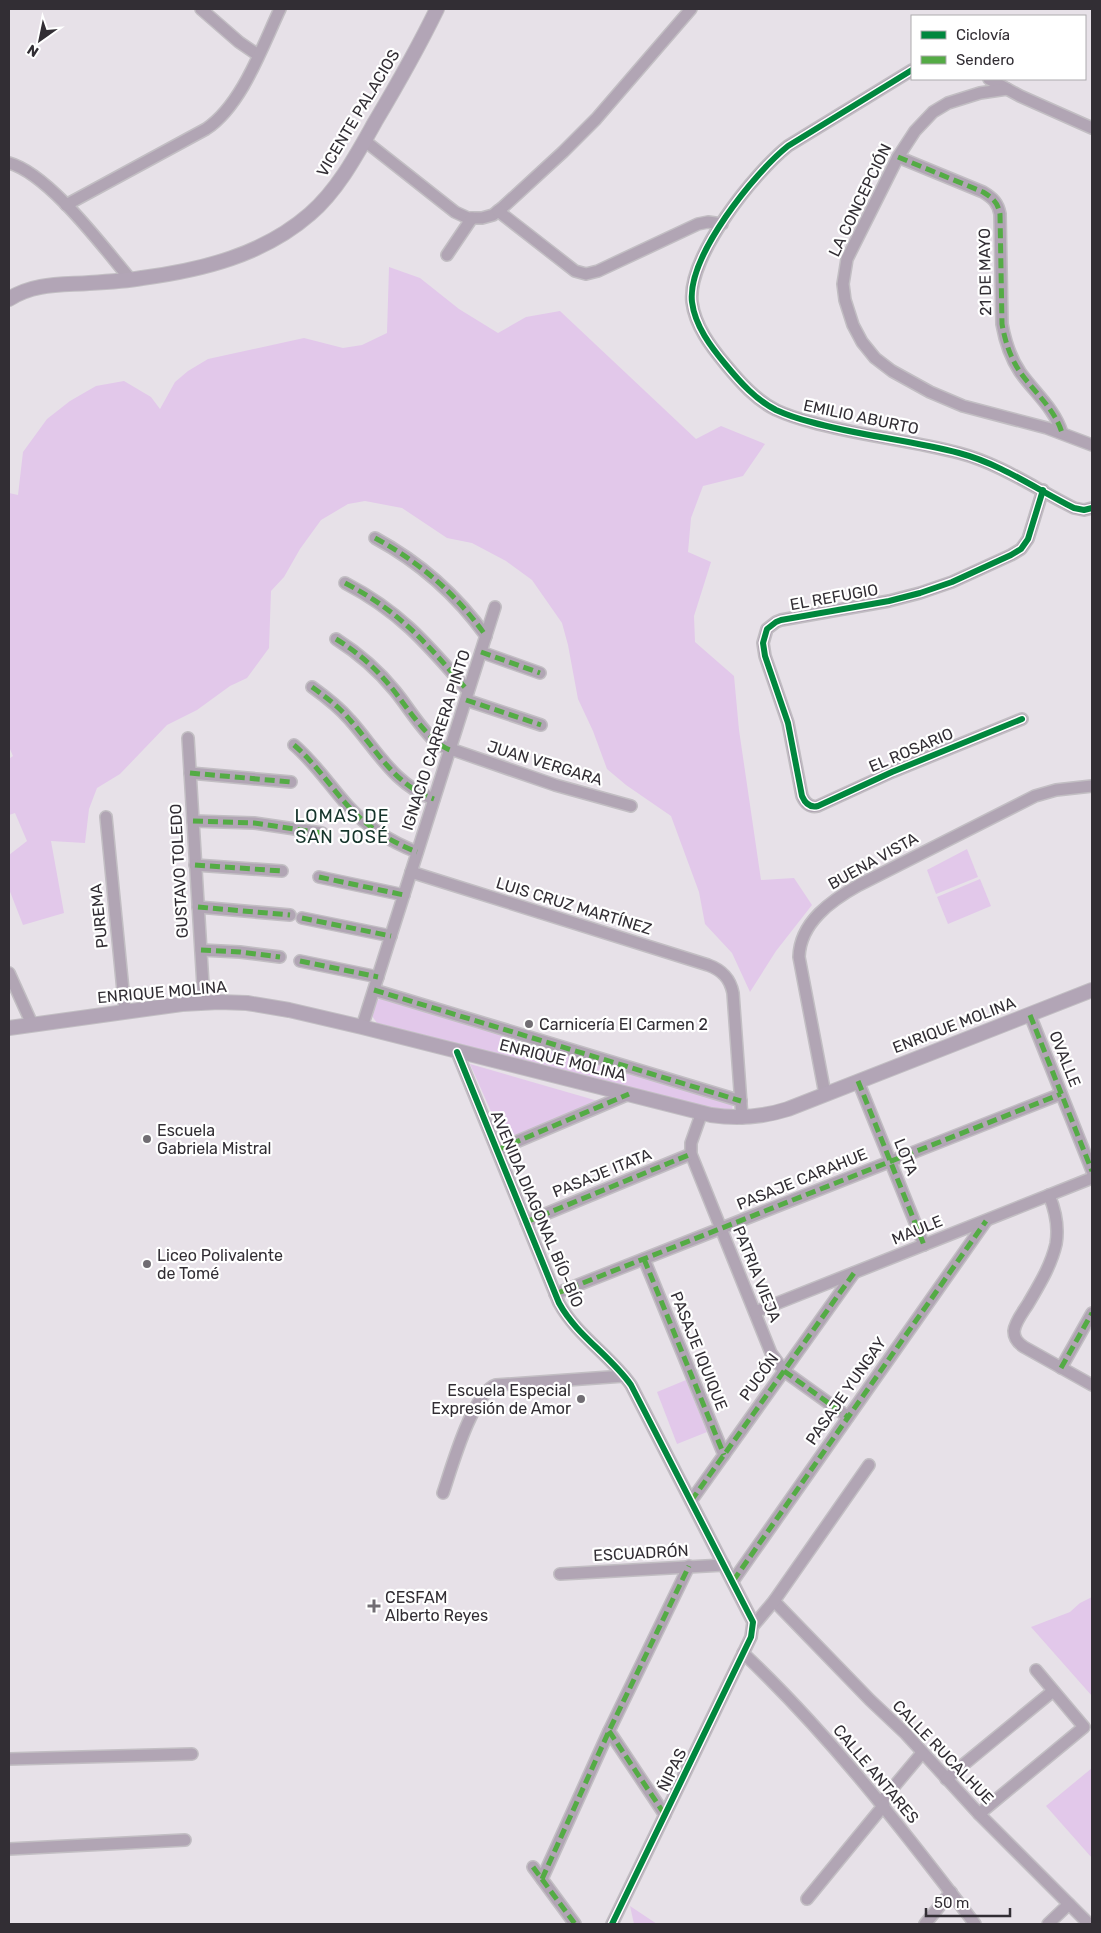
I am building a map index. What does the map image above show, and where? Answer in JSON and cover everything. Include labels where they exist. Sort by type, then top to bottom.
[{"type":"main road","name":"VICENTE PALACIOS","points":[[9,299],[28,289],[44,285],[131,280],[196,269],[238,256],[285,232],[310,214],[326,198],[364,141],[399,81],[437,9]]},
{"type":"main road","name":"ENRIQUE MOLINA","points":[[9,1028],[125,1011],[204,1002],[261,1005],[362,1027],[702,1112],[742,1118],[778,1112],[1092,990]]},
{"type":"street","points":[[201,9],[239,42],[258,55]]},
{"type":"street","points":[[66,204],[214,124],[232,104],[280,9]]},
{"type":"street","points":[[364,141],[455,212],[472,218],[487,217],[498,211],[596,119],[691,9]]},
{"type":"street","name":"EMILIO ABURTO","points":[[911,71],[777,155],[760,173],[722,224],[707,248],[695,276],[692,289],[692,304],[698,323],[730,370],[755,395],[783,413],[816,424],[970,456],[1010,472],[1074,508],[1084,510],[1092,508]]},
{"type":"street","points":[[991,80],[1092,128]]},
{"type":"street","name":"LA CONCEPCIÓN","points":[[1007,89],[967,96],[942,106],[920,125],[898,157],[850,251],[845,267],[843,284],[845,300],[853,325],[860,338],[868,350],[883,365],[930,392],[978,411],[1062,433],[1092,445]]},
{"type":"street","name":"21 DE MAYO","points":[[898,157],[983,192],[993,198],[998,204],[1000,214],[1002,324],[1006,342],[1015,363],[1054,415],[1062,433]]},
{"type":"street","points":[[9,163],[34,175],[66,204],[131,280]]},
{"type":"street","points":[[498,211],[571,268],[586,274],[598,271],[698,224],[708,222],[722,224]]},
{"type":"street","points":[[447,256],[472,218]]},
{"type":"street","name":"EL REFUGIO","points":[[811,806],[802,796],[788,723],[765,656],[764,638],[768,629],[781,620],[889,601],[920,593],[952,582],[1011,555],[1021,549],[1028,539],[1043,490]]},
{"type":"street","points":[[375,538],[407,557],[437,579],[463,606],[486,636]]},
{"type":"street","points":[[345,583],[376,600],[414,630],[467,696],[541,725]]},
{"type":"street","name":"IGNACIO CARRERA PINTO","points":[[362,1027],[495,607]]},
{"type":"street","name":"JUAN VERGARA","points":[[336,639],[376,670],[434,740],[450,750],[555,785],[631,806]]},
{"type":"street","points":[[481,652],[540,673]]},
{"type":"street","points":[[312,688],[341,710],[387,766],[403,781],[420,794],[434,799]]},
{"type":"street","name":"EL ROSARIO","points":[[811,806],[818,806],[892,772],[1022,720]]},
{"type":"street","name":"GUSTAVO TOLEDO","points":[[188,738],[204,1002]]},
{"type":"street","points":[[294,745],[308,758],[348,806],[367,824],[387,838],[417,852]]},
{"type":"street","points":[[190,773],[291,782]]},
{"type":"street","name":"BUENA VISTA","points":[[825,1094],[799,957],[804,935],[822,911],[836,898],[859,885],[1024,800],[1056,790],[1092,786]]},
{"type":"street","name":"PUREMA","points":[[106,817],[125,1011]]},
{"type":"street","points":[[193,821],[254,823],[322,833]]},
{"type":"street","points":[[195,864],[282,871]]},
{"type":"street","name":"LUIS CRUZ MARTÍNEZ","points":[[411,872],[712,967],[725,974],[731,984],[733,993],[741,1101]]},
{"type":"street","points":[[319,877],[404,895]]},
{"type":"street","points":[[198,907],[290,915]]},
{"type":"street","points":[[302,918],[391,936]]},
{"type":"street","points":[[201,950],[280,957]]},
{"type":"street","points":[[300,961],[378,977]]},
{"type":"street","points":[[9,973],[32,1024]]},
{"type":"street","name":"ENRIQUE MOLINA","points":[[374,990],[741,1101]]},
{"type":"street","name":"OVALLE","points":[[1030,1015],[1092,1171]]},
{"type":"street","name":"AVENIDA DIAGONAL BÍO-BÍO","points":[[457,1052],[564,1312],[577,1329],[610,1360],[631,1386],[750,1613],[753,1626]]},
{"type":"street","name":"LOTA","points":[[858,1082],[924,1245]]},
{"type":"street","points":[[497,1150],[629,1094]]},
{"type":"street","name":"PASAJE CARAHUE","points":[[555,1294],[1061,1094]]},
{"type":"street","points":[[741,1101],[742,1118]]},
{"type":"street","points":[[691,1154],[691,1143],[702,1112]]},
{"type":"street","name":"PASAJE ITATA","points":[[526,1222],[691,1154]]},
{"type":"street","name":"PATRIA VIEJA","points":[[691,1154],[774,1358],[784,1371],[848,1416]]},
{"type":"street","name":"MAULE","points":[[755,1312],[1092,1178]]},
{"type":"street","points":[[1049,1195],[1057,1218],[1056,1244],[1042,1279],[1015,1326],[1014,1335],[1016,1340],[1024,1347],[1092,1385]]},
{"type":"street","name":"PASAJE YUNGAY","points":[[733,1581],[986,1221]]},
{"type":"street","name":"PASAJE IQUIQUE","points":[[644,1259],[724,1455]]},
{"type":"street","name":"PUCÓN","points":[[691,1501],[854,1273]]},
{"type":"street","points":[[1061,1368],[1092,1313]]},
{"type":"street","points":[[443,1493],[463,1433],[488,1389],[496,1385],[624,1376]]},
{"type":"street","points":[[753,1626],[774,1601],[869,1464]]},
{"type":"street","name":"ESCUADRÓN","points":[[560,1574],[724,1565]]},
{"type":"street","points":[[542,1879],[609,1731],[689,1566]]},
{"type":"street","name":"CALLE RUCALHUE","points":[[774,1601],[870,1700],[906,1734],[979,1814],[1089,1924]]},
{"type":"street","name":"ÑIPAS","points":[[612,1924],[751,1637],[753,1626]]},
{"type":"street","name":"CALLE ANTARES","points":[[743,1653],[778,1686],[882,1804],[975,1924]]},
{"type":"street","points":[[979,1814],[1084,1727],[1036,1670]]},
{"type":"street","points":[[946,1779],[1053,1691]]},
{"type":"street","points":[[609,1731],[665,1815]]},
{"type":"street","points":[[808,1899],[922,1753]]},
{"type":"street","points":[[9,1759],[192,1754]]},
{"type":"street","points":[[9,1849],[184,1840]]},
{"type":"street","points":[[533,1867],[575,1924]]},
{"type":"street","points":[[925,1924],[951,1892]]},
{"type":"street","points":[[1048,1924],[1070,1904]]},
{"type":"shaded area","points":[[389,267],[420,278],[459,309],[498,333],[526,317],[560,311],[696,439],[721,426],[765,444],[743,476],[703,486],[691,518],[688,552],[711,562],[694,616],[695,642],[734,676],[739,730],[761,880],[794,878],[812,905],[776,951],[750,992],[732,953],[705,924],[699,892],[671,816],[626,785],[607,769],[593,731],[578,699],[562,623],[532,580],[506,561],[472,543],[447,538],[402,508],[365,501],[348,504],[321,520],[300,549],[284,577],[271,591],[269,648],[247,678],[230,686],[197,710],[167,725],[120,774],[97,788],[89,809],[85,843],[51,841],[64,913],[23,925],[9,889],[9,855],[27,841],[15,813],[9,815],[9,759],[13,756],[9,747],[9,493],[18,495],[23,452],[47,419],[70,401],[96,386],[124,381],[151,397],[160,409],[175,382],[188,371],[208,359],[304,338],[343,348],[362,345],[387,333]]},
{"type":"shaded area","points":[[967,849],[978,877],[936,894],[927,870]]},
{"type":"shaded area","points":[[980,879],[991,906],[948,924],[937,897]]},
{"type":"shaded area","points":[[383,997],[733,1102],[732,1111],[724,1111],[377,1023],[372,1016],[376,1001]]},
{"type":"shaded area","points":[[470,1064],[598,1101],[504,1141]]},
{"type":"shaded area","points":[[686,1380],[707,1432],[677,1444],[657,1392]]},
{"type":"shaded area","points":[[1092,1597],[1092,1696],[1031,1627],[1070,1612],[1080,1603]]},
{"type":"shaded area","points":[[1092,1768],[1092,1858],[1046,1806]]},
{"type":"shaded area","points":[[630,1906],[657,1924],[634,1924]]},
{"type":"marked path","points":[[898,157],[983,192],[996,204],[1000,214],[1002,324],[1006,343],[1016,366],[1049,408],[1062,433]]},
{"type":"marked path","points":[[375,538],[408,558],[437,581],[462,606],[486,636]]},
{"type":"marked path","points":[[345,583],[365,594],[398,618],[426,644],[468,691]]},
{"type":"marked path","points":[[336,639],[373,668],[391,687],[432,738],[450,750]]},
{"type":"marked path","points":[[481,652],[540,673]]},
{"type":"marked path","points":[[312,687],[346,715],[397,776],[420,793],[434,799]]},
{"type":"marked path","points":[[466,700],[541,725]]},
{"type":"marked path","points":[[294,745],[316,767],[363,821],[389,839],[417,852]]},
{"type":"marked path","points":[[190,773],[291,782]]},
{"type":"marked path","points":[[193,821],[254,823],[322,833]]},
{"type":"marked path","points":[[195,865],[282,871]]},
{"type":"marked path","points":[[319,877],[404,895]]},
{"type":"marked path","points":[[198,907],[290,915]]},
{"type":"marked path","points":[[302,918],[391,936]]},
{"type":"marked path","points":[[201,950],[280,957]]},
{"type":"marked path","points":[[300,961],[378,977]]},
{"type":"marked path","points":[[374,990],[741,1101]]},
{"type":"marked path","points":[[1030,1015],[1092,1171]]},
{"type":"marked path","points":[[858,1081],[924,1245]]},
{"type":"marked path","points":[[497,1150],[629,1094]]},
{"type":"marked path","points":[[555,1294],[1061,1094]]},
{"type":"marked path","points":[[526,1222],[691,1154]]},
{"type":"marked path","points":[[733,1581],[986,1221]]},
{"type":"marked path","points":[[644,1259],[724,1455]]},
{"type":"marked path","points":[[691,1501],[854,1273]]},
{"type":"marked path","points":[[1061,1368],[1092,1313]]},
{"type":"marked path","points":[[784,1371],[848,1417]]},
{"type":"marked path","points":[[542,1879],[609,1731],[689,1566]]},
{"type":"marked path","points":[[609,1731],[665,1815]]},
{"type":"marked path","points":[[533,1867],[575,1924]]},
{"type":"cycle path","points":[[911,71],[788,146],[758,175],[725,217],[700,262],[693,283],[692,302],[696,319],[709,343],[737,378],[755,396],[776,410],[829,427],[959,453],[1004,470],[1074,508],[1084,510],[1092,508]]},
{"type":"cycle path","points":[[1022,719],[892,772],[818,806],[810,806],[802,796],[788,723],[765,656],[763,643],[767,629],[781,620],[889,601],[920,593],[952,582],[1011,555],[1021,549],[1028,539],[1043,490]]},
{"type":"cycle path","points":[[457,1052],[559,1303],[575,1326],[623,1374],[631,1385],[753,1622],[751,1637],[612,1924]]},
{"type":"place","name":"Carnicería El Carmen 2","points":[[529,1024]]},
{"type":"place","name":"Escuela Gabriela Mistral","points":[[147,1139]]},
{"type":"place","name":"Liceo Polivalente de Tomé","points":[[147,1264]]},
{"type":"place","name":"Escuela Especial Expresión de Amor","points":[[581,1399]]},
{"type":"place","name":"CESFAM Alberto Reyes","points":[[374,1606]]},
{"type":"district","name":"LOMAS DE SAN JOSÉ","points":[[342,826]]}]
